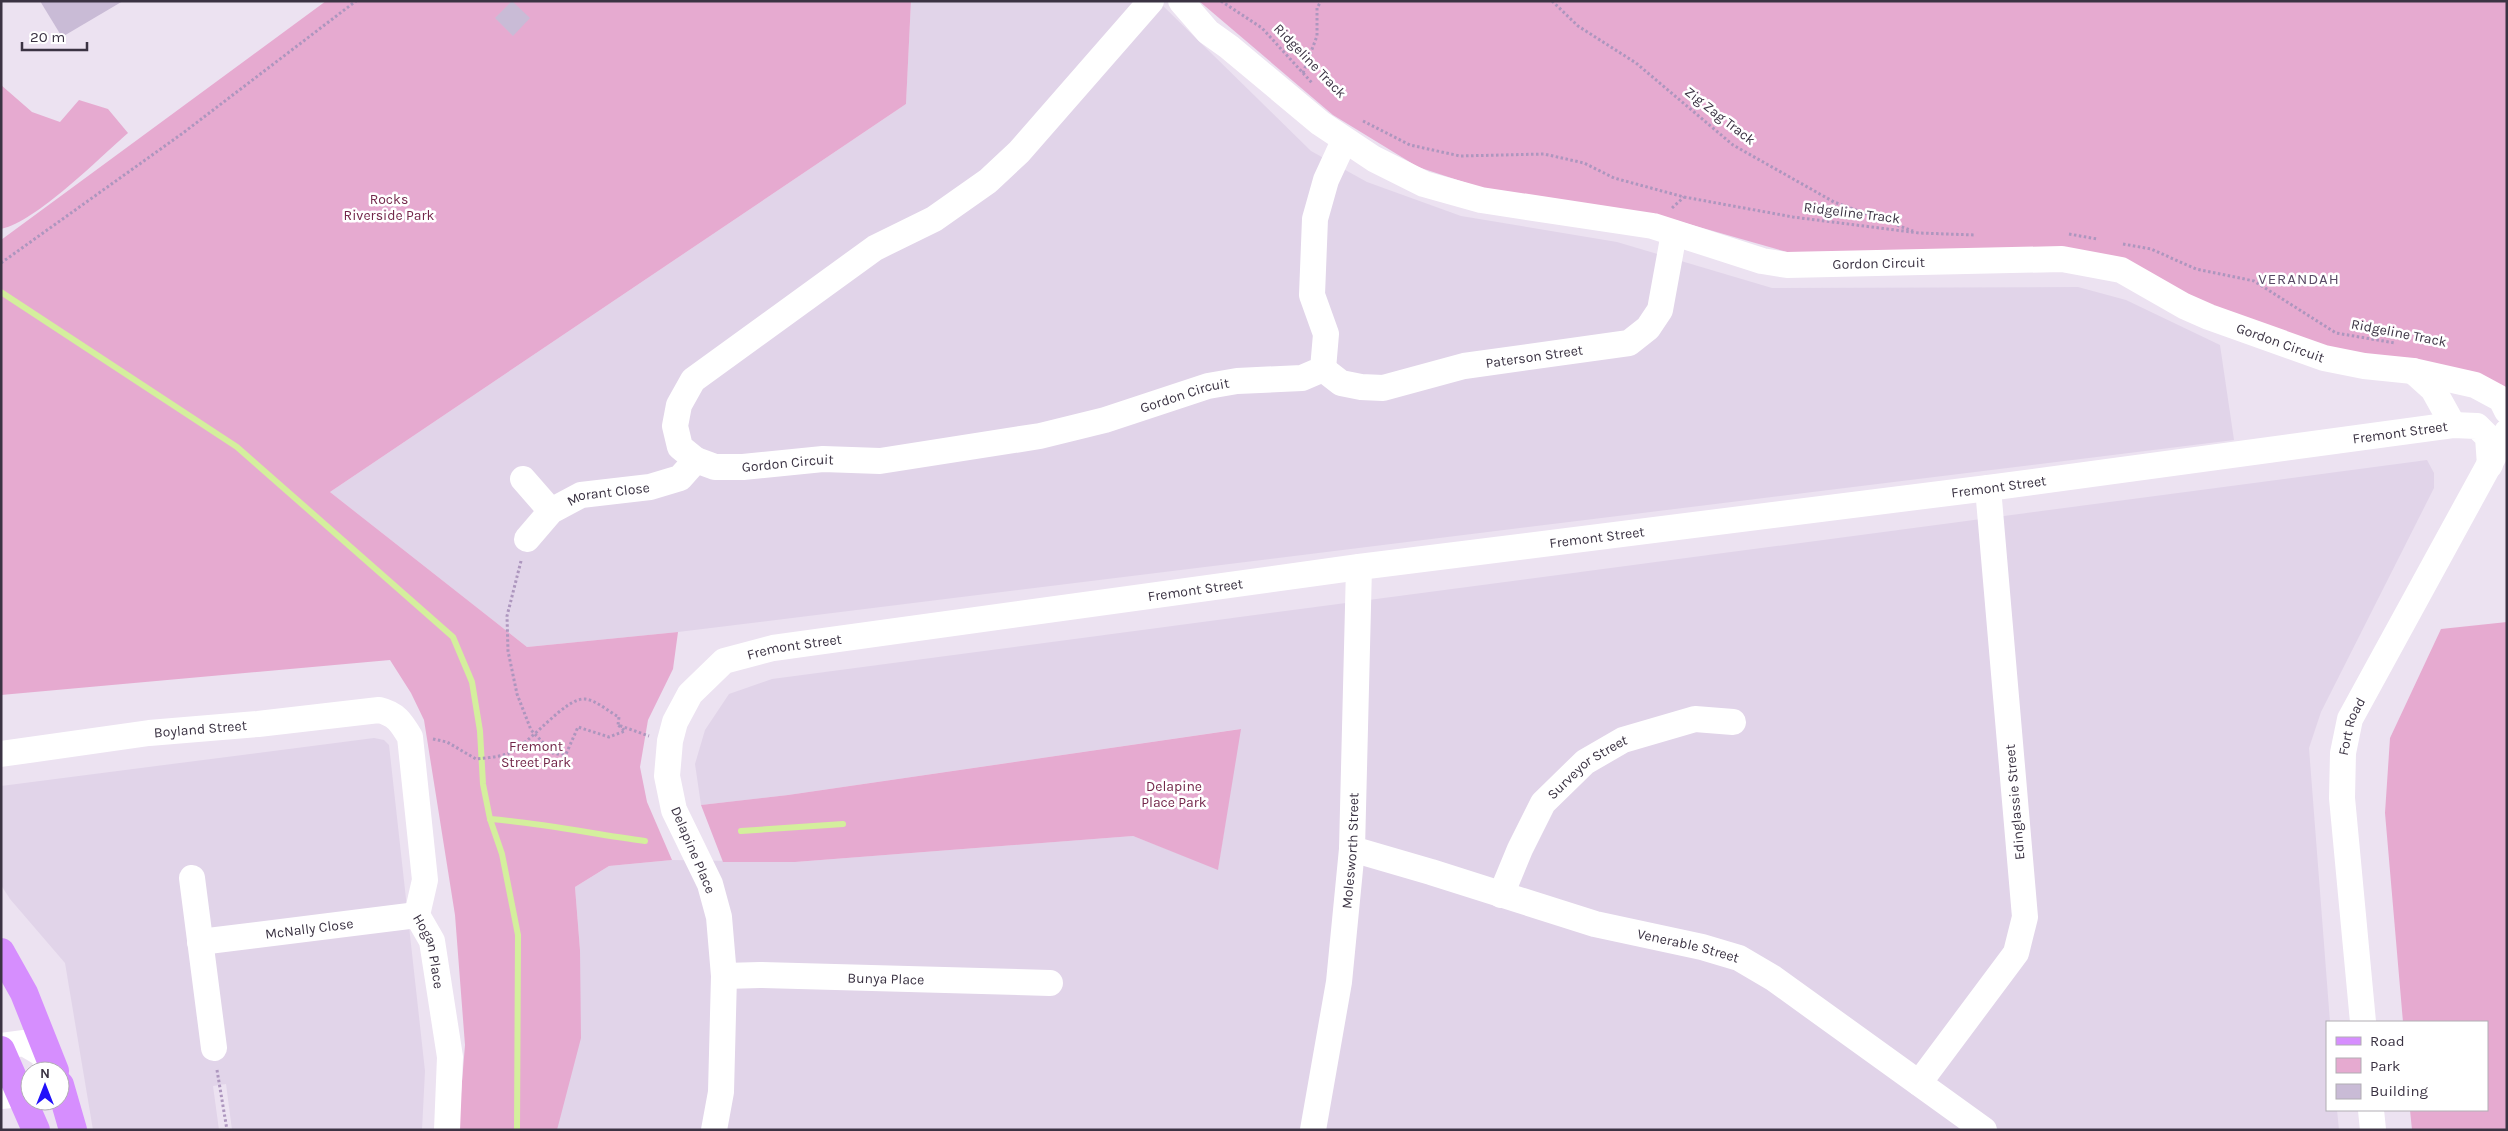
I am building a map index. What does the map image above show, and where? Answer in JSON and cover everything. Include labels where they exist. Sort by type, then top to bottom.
[{"type":"main road","points":[[1,952],[24,993],[48,1061]]},
{"type":"main road","points":[[1,1048],[18,1092],[36,1130]]},
{"type":"main road","points":[[68,1111],[73,1130]]},
{"type":"street","name":"Gordon Circuit","points":[[1151,1],[1019,152],[988,181],[934,219],[875,248],[693,380],[679,405],[675,426],[680,447],[696,460],[715,467],[743,467],[823,459],[880,461],[1040,436],[1105,420],[1208,386],[1237,381],[1302,378],[1323,369]]},
{"type":"street","name":"Gordon Circuit","points":[[1181,1],[1208,32],[1229,47],[1320,123],[1344,141],[1374,159],[1424,184],[1482,200],[1616,220],[1674,233],[1762,261],[1787,265],[2062,259],[2095,264],[2121,270],[2184,306],[2209,317],[2324,358],[2364,366],[2412,371],[2475,385],[2501,399],[2507,411]]},
{"type":"street","points":[[1323,369],[1326,334],[1312,295],[1315,219],[1326,180],[1344,141]]},
{"type":"street","name":"Paterson Street","points":[[1323,369],[1342,383],[1361,388],[1383,388],[1464,366],[1629,343],[1648,328],[1660,310],[1674,233]]},
{"type":"street","points":[[2412,371],[2433,388],[2452,425]]},
{"type":"street","name":"Fremont Street","points":[[690,694],[724,660],[773,648],[1359,567],[1988,488],[2452,425],[2477,426],[2488,437],[2490,465]]},
{"type":"street","points":[[2490,465],[2507,432]]},
{"type":"street","name":"Morant Close","points":[[527,539],[551,511],[581,495],[650,487],[680,478],[696,460]]},
{"type":"street","name":"Fort Road","points":[[2363,1021],[2342,798],[2343,753],[2350,719],[2490,465]]},
{"type":"street","points":[[522,480],[551,511]]},
{"type":"street","name":"Edinglassie Street","points":[[1919,1083],[2016,953],[2025,918],[1988,488]]},
{"type":"street","name":"Molesworth Street","points":[[1313,1130],[1339,982],[1352,849],[1359,567]]},
{"type":"street","name":"Delapine Place","points":[[690,694],[675,722],[670,741],[667,776],[674,810],[710,884],[718,917],[724,976],[721,1092],[714,1130]]},
{"type":"street","name":"Boyland Street","points":[[1,754],[149,734],[379,710],[391,713],[404,728]]},
{"type":"street","name":"Surveyor Street","points":[[1501,895],[1520,849],[1543,803],[1585,762],[1623,740],[1695,719],[1733,722]]},
{"type":"street","name":"Hogan Place","points":[[404,728],[425,880],[418,915],[432,941],[450,1057],[447,1130]]},
{"type":"street","name":"Venerable Street","points":[[1352,849],[1432,872],[1595,924],[1702,947],[1739,958],[1773,978],[1984,1130]]},
{"type":"street","points":[[192,878],[214,1048]]},
{"type":"street","name":"McNally Close","points":[[200,942],[418,915]]},
{"type":"street","name":"Bunya Place","points":[[724,976],[760,975],[1050,982]]},
{"type":"street","points":[[1,1048],[24,1043],[44,1061]]},
{"type":"street","points":[[2371,1111],[2373,1130]]},
{"type":"path","points":[[1,263],[183,133],[356,1]]},
{"type":"path","name":"Ridgeline Track","points":[[1221,1],[1262,28],[1316,86]]},
{"type":"path","points":[[1303,73],[1317,36],[1317,8],[1321,1]]},
{"type":"path","name":"Zig Zag Track","points":[[1552,1],[1578,26],[1636,63],[1733,144],[1834,202],[1919,233]]},
{"type":"path","name":"Ridgeline Track","points":[[1359,119],[1410,145],[1460,156],[1544,154],[1584,163],[1614,178],[1684,197],[1793,218],[1919,233],[1982,235]]},
{"type":"path","points":[[2064,234],[2102,240]]},
{"type":"path","name":"Ridgeline Track","points":[[2121,244],[2150,249],[2196,269],[2254,282],[2336,333],[2401,344]]},
{"type":"path","points":[[527,539],[511,596],[508,616],[508,651],[517,694],[534,735],[554,754],[566,754],[578,727],[609,737],[625,731],[618,725]]},
{"type":"path","points":[[404,728],[447,742],[476,759],[507,754],[546,726],[557,712],[572,702],[585,699],[619,717],[618,725]]},
{"type":"path","points":[[618,725],[642,734],[670,741]]},
{"type":"path","points":[[214,1048],[227,1130]]},
{"type":"shaded area","points":[[911,1],[1158,1],[1311,151],[1367,182],[1461,216],[1617,242],[1772,288],[2078,287],[2126,300],[2220,345],[2234,440],[678,632],[527,647],[330,492],[906,104]]},
{"type":"shaded area","points":[[2427,460],[2434,473],[2434,488],[2321,712],[2309,748],[2330,1021],[2326,1021],[2326,1111],[2337,1111],[2339,1130],[557,1130],[580,950],[575,887],[609,866],[672,860],[795,862],[1133,836],[1218,869],[1240,729],[788,795],[701,805],[695,764],[705,730],[729,694],[772,679]]},
{"type":"shaded area","points":[[374,738],[384,740],[389,745],[425,1071],[422,1130],[232,1130],[226,1084],[213,1086],[219,1130],[93,1130],[65,963],[10,899],[1,885],[1,786]]},
{"type":"green space","name":"Rocks Riverside Park","points":[[326,1],[911,1],[906,104],[330,492],[527,647],[678,632],[673,669],[648,720],[640,767],[647,802],[672,860],[609,866],[575,887],[580,950],[581,1038],[557,1130],[458,1130],[465,1045],[455,915],[424,720],[411,693],[390,660],[1,695],[1,240]]},
{"type":"green space","points":[[1199,1],[2507,1],[2507,394],[2331,348],[2062,251],[1787,252],[1678,221],[1485,189],[1418,167],[1333,115]]},
{"type":"green space","points":[[1,85],[32,112],[60,122],[79,100],[108,109],[128,133],[49,202],[16,224],[1,229]]},
{"type":"green space","points":[[2507,622],[2507,1130],[2412,1130],[2410,1111],[2488,1111],[2488,1021],[2403,1021],[2385,813],[2390,738],[2441,629]]},
{"type":"green space","name":"Delapine Place Park","points":[[1241,729],[1218,870],[1133,836],[795,862],[723,862],[701,805],[788,795]]},
{"type":"building","points":[[40,1],[123,1],[62,37]]},
{"type":"building","points":[[512,1],[530,18],[513,36],[495,18]]},
{"type":"waterway","points":[[1,292],[237,447],[453,637],[472,682],[480,731],[483,784],[490,819],[502,854],[518,935],[517,1130]]},
{"type":"waterway","points":[[490,819],[645,841]]},
{"type":"waterway","points":[[741,831],[843,824]]},
{"type":"district","name":"VERANDAH","points":[[2299,279]]},
{"type":"park label","name":"Fremont Street Park","points":[[536,754]]}]
